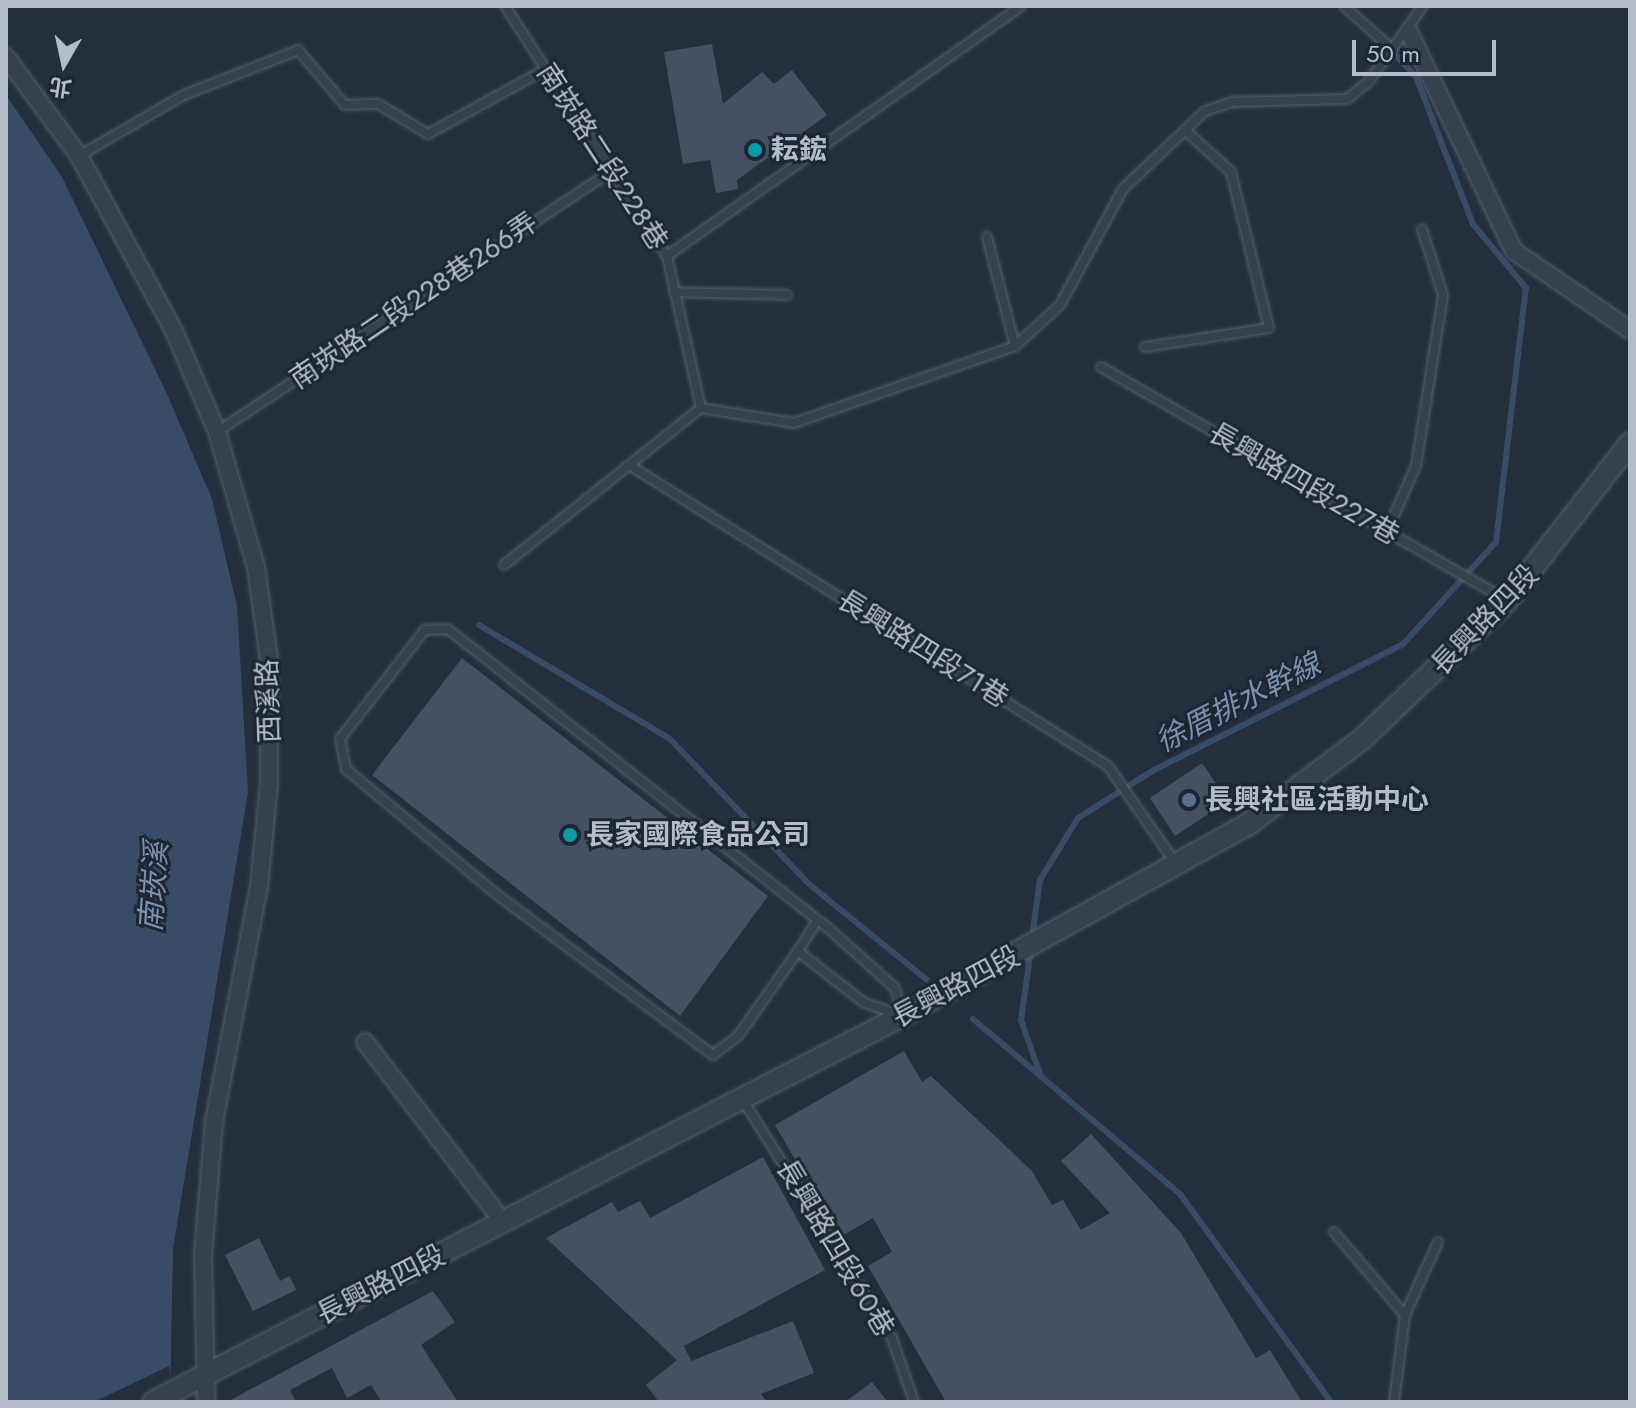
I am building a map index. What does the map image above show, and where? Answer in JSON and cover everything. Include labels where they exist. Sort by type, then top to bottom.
[{"type":"street","points":[[1409,32],[1514,251],[1630,330]]},
{"type":"street","name":"西溪路","points":[[6,57],[79,156],[174,331],[217,432],[256,567],[272,728],[259,886],[212,1136],[204,1377],[206,1402]]},
{"type":"street","name":"長興路四段","points":[[153,1402],[743,1100],[1179,867],[1361,740],[1507,601],[1630,443]]},
{"type":"street","points":[[365,1042],[503,1222]]},
{"type":"lane","name":"南崁路二段228巷","points":[[505,6],[667,256],[701,408]]},
{"type":"lane","points":[[667,256],[1021,6]]},
{"type":"lane","points":[[1344,6],[1393,50]]},
{"type":"lane","points":[[504,565],[634,468],[701,408],[794,423],[1015,346],[1060,305],[1123,189],[1205,111],[1232,102],[1347,99],[1409,32],[1423,6]]},
{"type":"lane","points":[[79,156],[184,95],[298,50],[345,105],[378,104],[428,134],[544,70]]},
{"type":"lane","points":[[1145,347],[1269,328],[1231,172],[1185,130]]},
{"type":"lane","name":"南崁路二段228巷266弄","points":[[217,432],[611,171]]},
{"type":"lane","points":[[1387,531],[1416,466],[1443,295],[1422,229]]},
{"type":"lane","points":[[987,237],[1015,346]]},
{"type":"lane","points":[[674,292],[787,295]]},
{"type":"lane","name":"長興路四段227巷","points":[[1101,367],[1507,601]]},
{"type":"lane","name":"長興路四段71巷","points":[[634,468],[1108,766],[1179,867]]},
{"type":"lane","points":[[817,920],[738,1036],[713,1055],[500,897],[346,769],[340,739],[425,630],[448,629],[817,920],[895,988],[902,1016]]},
{"type":"lane","points":[[798,951],[863,1002],[902,1016]]},
{"type":"lane","name":"長興路四段60巷","points":[[743,1100],[892,1338],[914,1402]]},
{"type":"lane","points":[[1334,1232],[1405,1315]]},
{"type":"lane","points":[[1394,1402],[1405,1315],[1438,1242]]},
{"type":"water","name":"南崁溪","points":[[6,95],[62,177],[167,394],[212,499],[237,606],[248,792],[173,1249],[170,1402],[6,1402]]},
{"type":"pier","points":[[169,1366],[174,1402],[94,1402]]},
{"type":"building","points":[[712,44],[723,104],[762,72],[774,84],[792,70],[827,115],[737,180],[738,189],[716,193],[710,160],[683,164],[664,52]]},
{"type":"building","name":"長家國際食品公司","points":[[462,658],[768,896],[680,1016],[372,775]]},
{"type":"building","name":"長興社區活動中心","points":[[1202,763],[1228,801],[1175,836],[1150,798]]},
{"type":"building","points":[[904,1051],[922,1082],[931,1076],[1032,1171],[1052,1205],[1063,1200],[1081,1230],[1110,1213],[1061,1161],[1091,1134],[1181,1233],[1256,1358],[1270,1350],[1302,1402],[946,1402],[868,1266],[892,1252],[873,1218],[840,1237],[775,1125]]},
{"type":"building","points":[[763,1157],[825,1270],[684,1346],[691,1361],[793,1321],[814,1373],[761,1394],[767,1402],[659,1402],[646,1385],[677,1360],[546,1238],[612,1202],[618,1212],[640,1201],[650,1218]]},
{"type":"building","points":[[259,1238],[280,1281],[290,1276],[296,1290],[253,1311],[225,1255]]},
{"type":"building","points":[[433,1291],[455,1322],[421,1345],[458,1402],[382,1402],[371,1385],[347,1398],[332,1368],[290,1390],[296,1402],[227,1402]]},
{"type":"building","points":[[872,1382],[888,1402],[845,1402]]},
{"type":"waterway","name":"徐厝排水幹線","points":[[1032,937],[1040,880],[1078,818],[1154,770],[1403,644],[1496,542],[1526,288],[1473,224],[1416,77],[1390,49]]},
{"type":"waterway","points":[[479,625],[670,739],[809,884],[926,979]]},
{"type":"waterway","name":"徐厝排水幹線","points":[[1031,949],[1021,1020],[1041,1077]]},
{"type":"waterway","name":"徐厝排水幹線","points":[[973,1019],[1180,1194],[1331,1402]]},
{"type":"place","name":"耘鋐","points":[[755,150]]},
{"type":"place","name":"長興社區活動中心","points":[[1189,800]]},
{"type":"place","name":"長家國際食品公司","points":[[570,835]]}]
